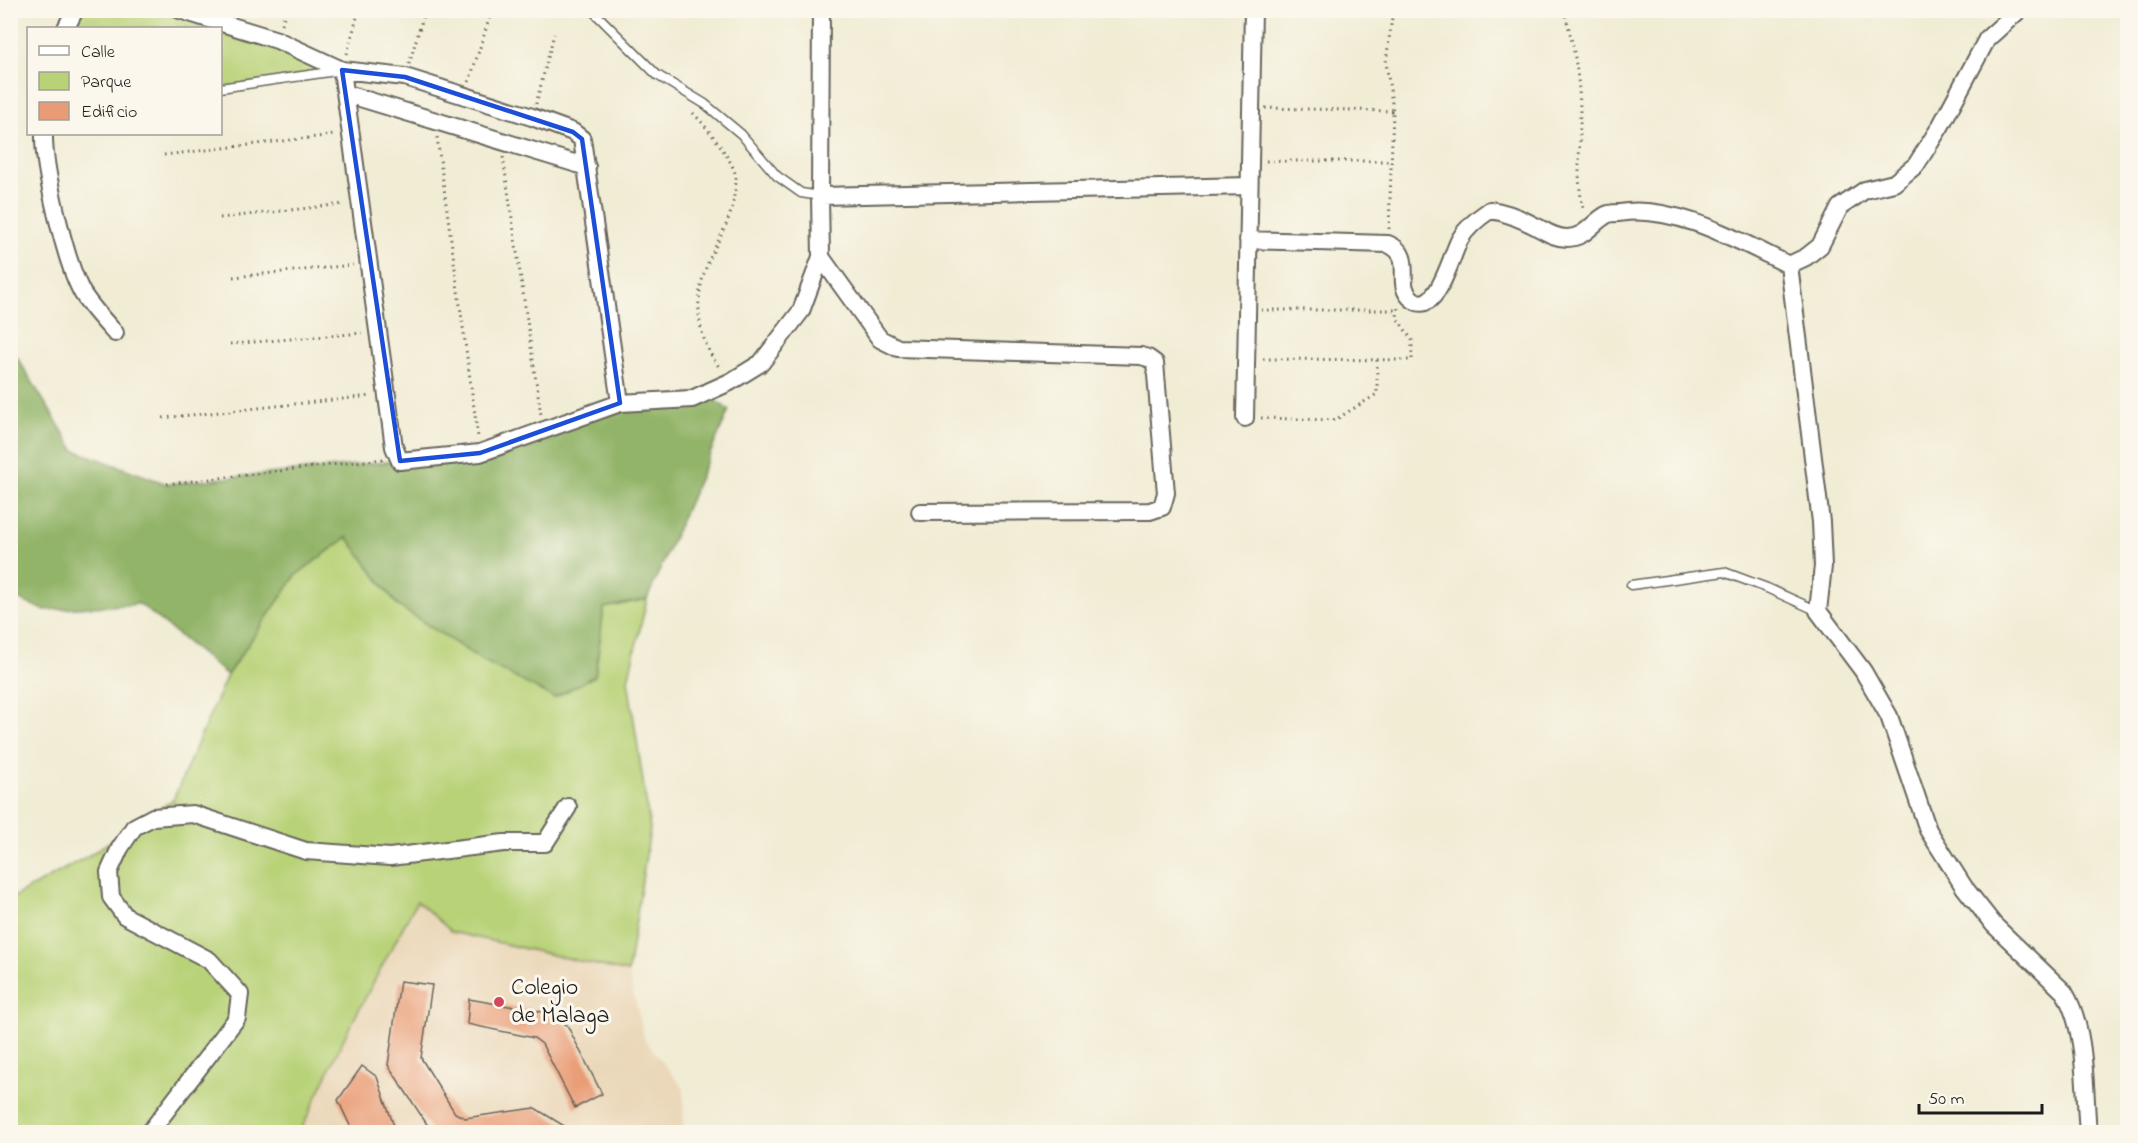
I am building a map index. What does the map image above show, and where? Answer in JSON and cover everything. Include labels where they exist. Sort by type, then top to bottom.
[{"type":"street","points":[[66,27],[75,10]]},
{"type":"street","points":[[180,10],[277,40],[342,70],[405,77],[532,117],[573,132],[582,139],[620,403]]},
{"type":"street","points":[[342,70],[394,447],[399,459],[480,453],[620,403],[692,399],[730,382],[761,363],[801,311],[822,257],[819,196],[821,10]]},
{"type":"street","points":[[1245,418],[1253,10]]},
{"type":"street","points":[[1248,240],[1388,244],[1398,251],[1404,261],[1404,285],[1408,296],[1414,302],[1422,303],[1434,296],[1460,239],[1474,222],[1490,210],[1503,212],[1555,237],[1568,238],[1579,236],[1590,230],[1607,215],[1629,211],[1653,212],[1693,223],[1789,265],[1806,257],[1820,246],[1840,207],[1865,190],[1894,183],[1916,165],[1940,127],[1987,39],[2019,10]]},
{"type":"street","points":[[347,94],[587,167]]},
{"type":"street","points":[[44,135],[52,193],[72,270],[82,292],[115,333]]},
{"type":"street","points":[[819,196],[1249,186]]},
{"type":"street","points":[[822,257],[880,339],[898,348],[1141,356],[1155,363],[1166,494],[1162,507],[1150,511],[920,512]]},
{"type":"street","points":[[1789,265],[1821,522],[1823,566],[1818,611],[1863,672],[1889,716],[1929,830],[1964,887],[1994,924],[2064,992],[2071,1004],[2080,1034],[2088,1132]]},
{"type":"street","points":[[150,1132],[237,1018],[240,994],[209,960],[125,916],[111,897],[109,872],[120,848],[134,827],[153,817],[193,814],[306,851],[390,857],[504,843],[545,843],[568,807]]},
{"type":"lane","points":[[592,10],[657,75],[705,104],[741,134],[777,176],[801,192],[819,196]]},
{"type":"lane","points":[[222,88],[342,70]]},
{"type":"lane","points":[[1631,585],[1724,572],[1818,611]]},
{"type":"path","points":[[342,70],[359,10]]},
{"type":"path","points":[[405,77],[424,10]]},
{"type":"path","points":[[465,95],[492,10]]},
{"type":"path","points":[[1388,244],[1393,111],[1386,62],[1393,10]]},
{"type":"path","points":[[1564,10],[1574,45],[1580,107],[1581,201],[1590,230]]},
{"type":"path","points":[[532,117],[554,34]]},
{"type":"path","points":[[1251,108],[1393,111]]},
{"type":"path","points":[[690,110],[707,127],[736,174],[733,206],[728,222],[704,270],[698,301],[701,335],[714,361],[730,382]]},
{"type":"path","points":[[435,121],[480,453]]},
{"type":"path","points":[[164,155],[351,133]]},
{"type":"path","points":[[500,141],[543,430]]},
{"type":"path","points":[[1250,161],[1390,161]]},
{"type":"path","points":[[220,218],[360,202]]},
{"type":"path","points":[[233,277],[370,263]]},
{"type":"path","points":[[1246,359],[1412,360],[1412,340],[1397,318],[1398,301]]},
{"type":"path","points":[[1247,310],[1398,310]]},
{"type":"path","points":[[230,344],[379,331]]},
{"type":"path","points":[[1245,418],[1335,420],[1377,394],[1377,360]]},
{"type":"path","points":[[163,418],[387,394]]},
{"type":"path","points":[[167,484],[399,459]]},
{"type":"highlighted area","points":[[342,70],[405,77],[573,132],[582,139],[620,403],[480,453],[400,461]]},
{"type":"shaded area","name":"Colegio de Malaga","points":[[417,901],[452,932],[628,972],[645,1040],[684,1089],[683,1132],[300,1132],[347,1032]]},
{"type":"green space","points":[[75,11],[180,11],[342,70],[222,88],[222,27],[67,27]]},
{"type":"green space","points":[[10,346],[74,450],[167,484],[466,454],[620,403],[704,393],[729,410],[647,599],[604,608],[595,676],[554,698],[480,659],[398,606],[347,537],[296,575],[227,675],[140,604],[44,610],[11,596]]},
{"type":"green space","points":[[348,537],[398,606],[595,676],[604,608],[647,599],[628,680],[650,829],[628,972],[452,932],[417,901],[347,1032],[300,1132],[18,1132],[11,1121],[11,896],[14,897],[88,856],[173,800],[227,675],[296,575]]},
{"type":"building","points":[[400,981],[432,985],[421,1058],[455,1113],[465,1118],[535,1108],[574,1132],[432,1132],[388,1065]]},
{"type":"building","points":[[469,999],[543,1012],[567,1025],[602,1094],[575,1108],[542,1044],[534,1038],[467,1024]]},
{"type":"building","points":[[362,1066],[377,1077],[396,1132],[353,1132],[338,1100]]},
{"type":"place","name":"Colegio de Malaga","points":[[499,1002]]}]
